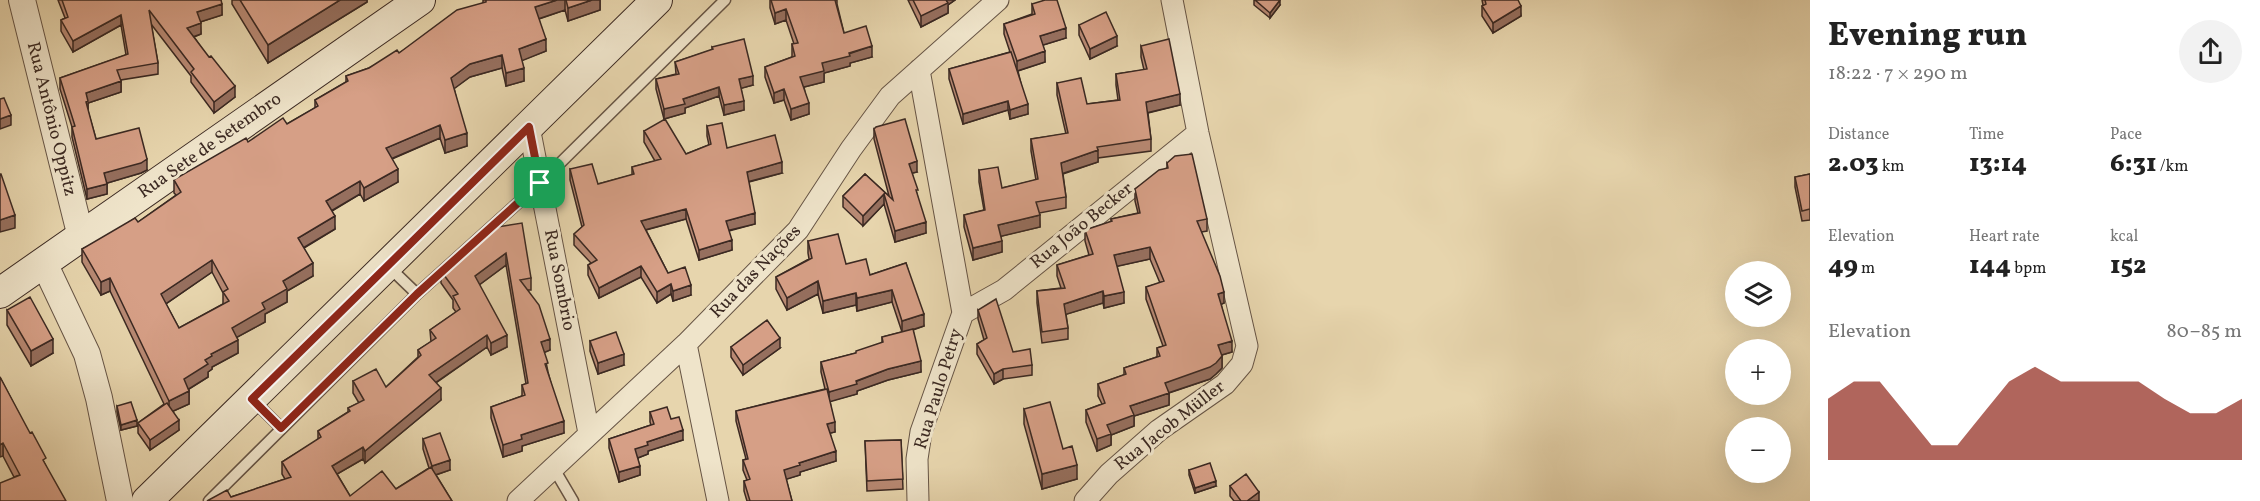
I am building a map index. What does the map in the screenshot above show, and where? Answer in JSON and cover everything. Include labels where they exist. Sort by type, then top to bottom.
[{"type":"main road","name":"Rua Sete de Setembro","points":[[0,292],[420,0]]},
{"type":"main road","points":[[147,501],[657,0]]},
{"type":"street","name":"Rua Antônio Oppitz","points":[[22,0],[81,237]]},
{"type":"street","name":"Rua das Nações","points":[[518,501],[686,344],[798,230],[851,149],[890,96],[998,0]]},
{"type":"street","points":[[1172,0],[1198,132]]},
{"type":"street","points":[[919,70],[963,313]]},
{"type":"street","name":"Rua Sombrio","points":[[529,127],[589,433]]},
{"type":"street","name":"Rua João Becker","points":[[963,313],[1004,290],[1198,132]]},
{"type":"street","name":"Rua Jacob Müller","points":[[1085,501],[1109,474],[1159,430],[1225,384],[1242,364],[1246,346],[1198,132]]},
{"type":"street","points":[[44,263],[87,354],[99,398],[120,501]]},
{"type":"street","name":"Rua Paulo Petry","points":[[918,501],[917,459],[921,432],[963,313]]},
{"type":"street","points":[[686,344],[718,501]]},
{"type":"lane","points":[[209,501],[417,294],[540,183],[724,0]]},
{"type":"lane","points":[[388,266],[417,294]]},
{"type":"lane","points":[[252,399],[281,428]]},
{"type":"lane","points":[[553,467],[573,501]]},
{"type":"building","points":[[62,0],[221,0],[222,4],[197,12],[201,23],[187,28],[235,86],[214,102],[191,72],[194,69],[149,10],[158,63],[117,70],[121,81],[86,93],[88,101],[86,102],[96,139],[139,128],[147,159],[141,163],[104,173],[107,184],[87,189],[72,127],[75,126],[60,78],[128,54],[121,15],[73,41],[61,20],[68,17]]},
{"type":"building","points":[[240,0],[340,0],[268,45]]},
{"type":"building","points":[[486,0],[557,0],[535,7],[546,39],[519,49],[524,68],[506,73],[502,55],[470,64],[451,78],[467,133],[445,140],[440,125],[386,148],[398,169],[364,188],[360,181],[326,201],[335,216],[298,238],[313,263],[283,281],[287,289],[262,303],[265,309],[232,328],[238,340],[211,354],[212,356],[205,360],[208,364],[184,379],[189,391],[169,401],[110,278],[101,282],[82,249],[135,218],[138,222],[181,192],[175,179],[246,138],[248,142],[283,118],[287,124],[318,106],[315,100],[348,81],[346,76],[369,68],[397,50],[399,53],[457,10],[486,2]],"holes":[[[212,260],[228,289],[223,292],[229,301],[179,328],[161,294]]]},
{"type":"building","points":[[566,0],[592,0],[568,8]]},
{"type":"building","points":[[771,0],[835,0],[844,33],[866,26],[872,46],[849,53],[850,56],[822,63],[824,71],[800,77],[809,103],[791,109],[784,89],[774,93],[765,67],[795,56],[792,44],[798,43],[786,9],[775,13]]},
{"type":"building","points":[[913,0],[946,0],[948,3],[921,16]]},
{"type":"building","points":[[1045,0],[1057,0],[1066,28],[1040,36],[1045,51],[1017,61],[1004,24],[1035,14],[1032,4]]},
{"type":"building","points":[[1255,0],[1280,0],[1270,13]]},
{"type":"building","points":[[1485,0],[1518,0],[1521,6],[1493,23],[1482,6],[1486,4]]},
{"type":"building","points":[[1106,12],[1117,36],[1090,49],[1079,25]]},
{"type":"building","points":[[744,39],[753,76],[739,79],[744,101],[724,105],[719,87],[683,99],[685,104],[664,109],[656,79],[679,74],[675,62],[713,49],[712,47]]},
{"type":"building","points":[[1169,39],[1180,94],[1146,102],[1151,139],[1097,147],[1098,150],[1061,163],[1066,197],[1036,202],[1040,215],[998,225],[1002,241],[973,248],[964,215],[985,210],[979,170],[998,167],[1002,188],[1038,179],[1031,139],[1068,133],[1057,83],[1081,78],[1087,104],[1120,100],[1116,74],[1147,69],[1141,46]]},
{"type":"building","points":[[1011,52],[1028,104],[1010,110],[1008,101],[963,114],[949,69]]},
{"type":"building","points":[[4,98],[11,115],[0,119],[0,99]]},
{"type":"building","points":[[665,119],[686,154],[711,144],[707,126],[722,123],[727,148],[775,135],[782,162],[747,172],[755,213],[726,221],[732,240],[699,250],[686,209],[641,221],[668,273],[685,267],[691,285],[673,291],[671,284],[657,292],[641,266],[599,288],[588,265],[597,260],[574,234],[584,225],[570,169],[592,164],[598,184],[634,174],[632,167],[661,159],[644,131]]},
{"type":"building","points":[[905,119],[917,161],[909,164],[926,222],[895,231],[884,194],[863,216],[843,196],[865,174],[893,200],[874,129]]},
{"type":"building","points":[[1192,154],[1207,219],[1197,221],[1220,276],[1224,292],[1218,294],[1232,341],[1218,345],[1222,356],[1216,363],[1165,383],[1169,393],[1130,406],[1134,415],[1107,425],[1111,434],[1097,439],[1086,410],[1105,403],[1098,384],[1126,374],[1124,368],[1160,356],[1157,348],[1166,345],[1146,287],[1164,281],[1150,247],[1114,255],[1124,292],[1104,296],[1103,291],[1064,304],[1068,328],[1042,332],[1037,291],[1065,288],[1057,265],[1093,254],[1085,230],[1112,221],[1111,219],[1140,213],[1135,189],[1159,170],[1168,168],[1167,163],[1175,156]]},
{"type":"building","points":[[0,174],[15,215],[0,220]]},
{"type":"building","points":[[1810,174],[1810,209],[1802,211],[1795,177]]},
{"type":"building","points":[[522,223],[531,278],[520,280],[539,305],[550,339],[541,342],[548,363],[545,364],[564,421],[521,435],[522,439],[503,445],[491,407],[525,395],[522,385],[528,383],[506,253],[475,276],[507,335],[491,343],[487,335],[429,375],[441,388],[365,451],[363,447],[332,466],[350,496],[382,471],[396,489],[431,467],[452,501],[207,501],[227,490],[231,497],[291,477],[282,462],[321,437],[318,431],[350,411],[348,408],[364,400],[353,381],[376,369],[386,387],[421,355],[418,350],[436,338],[430,330],[460,309],[453,296],[458,294],[441,271],[461,253],[463,257],[491,228]]},
{"type":"building","points":[[838,234],[846,264],[866,259],[870,275],[906,263],[924,314],[902,321],[892,290],[857,298],[856,293],[823,301],[818,281],[787,298],[776,277],[812,258],[808,241]]},
{"type":"building","points":[[30,297],[53,339],[31,351],[7,310]]},
{"type":"building","points":[[996,299],[1013,352],[1030,349],[1032,365],[1003,369],[994,374],[977,344],[987,338],[978,310]]},
{"type":"building","points":[[767,320],[780,338],[743,365],[731,347]]},
{"type":"building","points":[[913,329],[921,361],[888,369],[856,381],[857,384],[829,392],[821,362],[856,353],[856,351],[883,342],[882,337]]},
{"type":"building","points":[[616,332],[624,354],[598,363],[590,341]]},
{"type":"building","points":[[0,377],[46,458],[43,460],[66,501],[0,501],[0,483],[20,475],[3,443],[0,445]]},
{"type":"building","points":[[827,389],[835,422],[827,424],[836,451],[784,470],[792,501],[750,501],[744,481],[750,479],[743,460],[748,459],[736,411]]},
{"type":"building","points":[[131,402],[137,420],[121,425],[117,406]]},
{"type":"building","points":[[1050,402],[1063,449],[1072,446],[1077,465],[1042,474],[1024,409]]},
{"type":"building","points":[[167,403],[179,420],[150,440],[138,423]]},
{"type":"building","points":[[667,407],[671,419],[679,417],[683,430],[647,442],[648,445],[635,449],[640,466],[619,472],[609,439],[654,424],[650,412]]},
{"type":"building","points":[[440,433],[450,460],[432,466],[423,439]]},
{"type":"building","points":[[901,440],[903,479],[867,481],[865,441]]},
{"type":"building","points":[[1210,463],[1216,481],[1195,488],[1189,470]]},
{"type":"building","points":[[1246,474],[1259,492],[1247,501],[1241,501],[1230,486]]},
{"type":"route","points":[[529,127],[540,183],[417,294],[281,428],[252,399],[529,127]]}]
